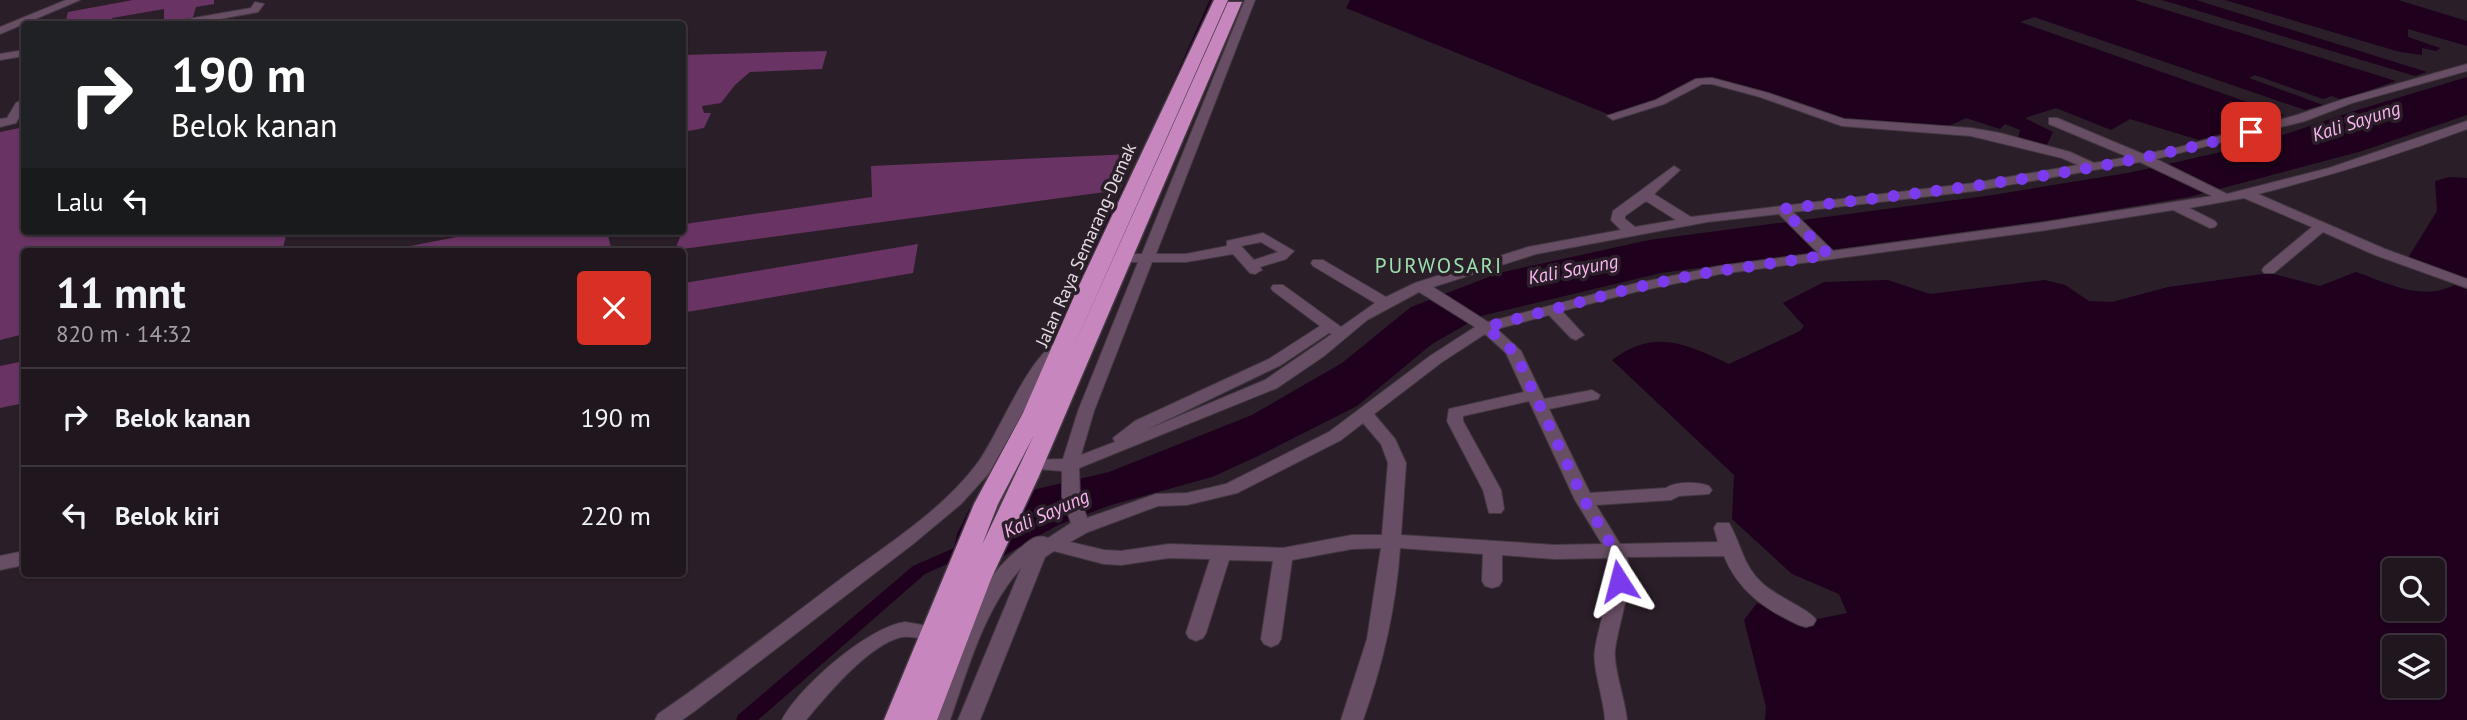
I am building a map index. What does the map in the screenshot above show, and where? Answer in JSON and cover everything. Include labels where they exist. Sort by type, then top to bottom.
[{"type":"highway","name":"Jalan Raya Semarang-Demak","points":[[923,720],[959,689],[980,592],[1014,500],[1135,259],[1187,93],[1221,0]]},
{"type":"highway","name":"Jalan Raya Semarang-Demak","points":[[898,720],[986,505],[1034,413],[1187,93],[1236,0]]},
{"type":"street","points":[[24,21],[75,0]]},
{"type":"street","points":[[1080,524],[1069,472],[1135,259],[1250,0]]},
{"type":"street","points":[[188,21],[216,13],[255,9],[259,4]]},
{"type":"street","points":[[0,31],[21,22]]},
{"type":"street","points":[[0,57],[21,54]]},
{"type":"street","points":[[1032,464],[1069,472],[1107,452],[1140,425],[1275,362],[1420,286],[1533,250],[1688,221],[1904,197],[2146,160],[2301,118],[2348,101],[2467,67]]},
{"type":"street","points":[[1613,116],[1660,102],[1700,81],[1712,81],[1764,95],[1842,122],[2000,136],[2053,151],[2093,167]]},
{"type":"street","points":[[0,123],[12,120],[20,105]]},
{"type":"street","points":[[2053,121],[2220,195]]},
{"type":"street","points":[[980,592],[1015,562],[1080,524],[1156,500],[1187,499],[1231,489],[1335,436],[1481,325],[1554,311],[1633,288],[1720,270],[1827,253],[2040,227],[2242,192],[2334,171],[2467,125]]},
{"type":"street","points":[[1631,231],[1616,217],[1674,170]]},
{"type":"street","points":[[2242,192],[2380,252],[2467,284]]},
{"type":"street","points":[[1646,195],[1688,221]]},
{"type":"street","points":[[2173,205],[2210,224]]},
{"type":"street","points":[[1783,210],[1827,253]]},
{"type":"street","points":[[2269,270],[2322,226]]},
{"type":"street","points":[[1259,236],[1287,251],[1253,267],[1235,249],[1232,245],[1234,242],[1259,236]]},
{"type":"street","points":[[1135,259],[1195,257],[1235,249]]},
{"type":"street","points":[[1318,263],[1385,303]]},
{"type":"street","points":[[1420,286],[1481,325],[1513,351],[1584,500],[1615,551],[1620,565],[1619,581],[1604,653],[1615,702],[1616,720]]},
{"type":"street","points":[[1278,288],[1335,329]]},
{"type":"street","points":[[1554,311],[1576,335]]},
{"type":"street","points":[[666,720],[864,571],[962,492],[984,467],[1003,438],[1039,368],[1065,344]]},
{"type":"street","points":[[1495,509],[1492,490],[1455,421],[1455,413],[1537,400],[1592,395]]},
{"type":"street","points":[[1352,720],[1368,678],[1381,628],[1392,541],[1397,463],[1382,430],[1365,415]]},
{"type":"street","points":[[1584,500],[1671,494],[1676,490],[1703,490]]},
{"type":"street","points":[[1723,528],[1736,566],[1754,589],[1773,604],[1806,620]]},
{"type":"street","points":[[1044,544],[1112,557],[1169,551],[1283,555],[1352,542],[1392,541],[1461,545],[1493,550],[1729,549]]},
{"type":"street","points":[[939,720],[1044,544]]},
{"type":"street","points":[[1492,581],[1493,550]]},
{"type":"street","points":[[1196,633],[1222,551]]},
{"type":"street","points":[[1271,639],[1283,555]]},
{"type":"street","points":[[0,563],[21,559]]},
{"type":"street","points":[[793,720],[831,678],[887,635],[905,629],[933,633]]},
{"type":"street","points":[[959,689],[969,720]]},
{"type":"shaded area","points":[[133,0],[214,0],[214,4],[196,7],[192,20],[185,21],[164,21],[164,9],[112,18],[112,21],[66,21],[68,12]]},
{"type":"shaded area","points":[[827,51],[822,69],[750,72],[721,103],[702,106],[704,113],[711,113],[704,128],[686,131],[686,55]]},
{"type":"shaded area","points":[[21,128],[21,235],[286,235],[283,248],[21,248],[21,335],[0,340],[0,132]]},
{"type":"shaded area","points":[[1132,154],[1120,190],[676,248],[681,235],[686,235],[686,224],[872,197],[871,166]]},
{"type":"shaded area","points":[[467,235],[608,235],[611,248],[400,248]]},
{"type":"shaded area","points":[[918,244],[913,273],[687,312],[686,283]]},
{"type":"shaded area","points":[[21,362],[21,404],[0,408],[0,366]]},
{"type":"water","points":[[1350,0],[2134,0],[2396,81],[2342,100],[2332,96],[2323,99],[2255,75],[2249,78],[2323,105],[2305,110],[2034,17],[2020,22],[2284,115],[2199,140],[2130,119],[2111,130],[2056,108],[2025,118],[2053,132],[2046,147],[2018,139],[2020,130],[2005,124],[2000,129],[1966,118],[1949,126],[1846,121],[1705,77],[1651,104],[1610,115],[1346,8]]},
{"type":"water","points":[[2162,0],[2196,0],[2427,72],[2415,76]]},
{"type":"water","points":[[2225,0],[2398,0],[2467,21],[2467,46],[2408,29],[2408,37],[2440,48],[2436,51],[2422,48],[2422,55],[2400,52]]},
{"type":"water","points":[[2467,77],[2467,115],[2362,151],[2189,197],[2057,219],[1661,273],[1481,316],[1432,344],[1357,406],[1256,457],[1212,477],[1111,505],[1058,525],[1002,557],[1028,491],[1109,472],[1252,415],[1342,363],[1411,307],[1499,273],[1649,240],[1993,195],[2133,172],[2256,144]]},
{"type":"water","points":[[2449,177],[2467,178],[2467,282],[2408,258],[2437,211],[2435,181]]},
{"type":"water","points":[[2356,272],[2417,291],[2442,290],[2454,285],[2467,289],[2467,720],[1765,720],[1766,707],[1744,620],[1757,603],[1803,622],[1847,613],[1839,594],[1792,574],[1732,519],[1734,475],[1612,360],[1642,344],[1670,342],[1699,350],[1729,364],[1800,331],[1804,326],[1783,303],[1824,282],[1888,280],[1930,294],[2045,280],[2065,285],[2089,301],[2112,302],[2168,287],[2270,273],[2320,286]]},
{"type":"waterway","points":[[1155,126],[1211,0]]},
{"type":"waterway","points":[[1128,182],[1132,174]]},
{"type":"waterway","points":[[1049,351],[1095,247],[1128,182]]},
{"type":"waterway","points":[[1019,419],[1021,415]]},
{"type":"waterway","points":[[1004,449],[1020,418]]},
{"type":"waterway","points":[[956,549],[959,535],[971,511]]},
{"type":"waterway","name":"Kali Sayung","points":[[745,720],[919,570],[970,547]]},
{"type":"district","name":"PURWOSARI","points":[[1439,266]]},
{"type":"route","points":[[1619,581],[1620,565],[1615,551],[1584,500],[1518,359],[1513,351],[1486,327],[1633,288],[1699,274],[1829,255],[1782,209],[1904,197],[2043,176],[2178,152],[2251,132]]}]
